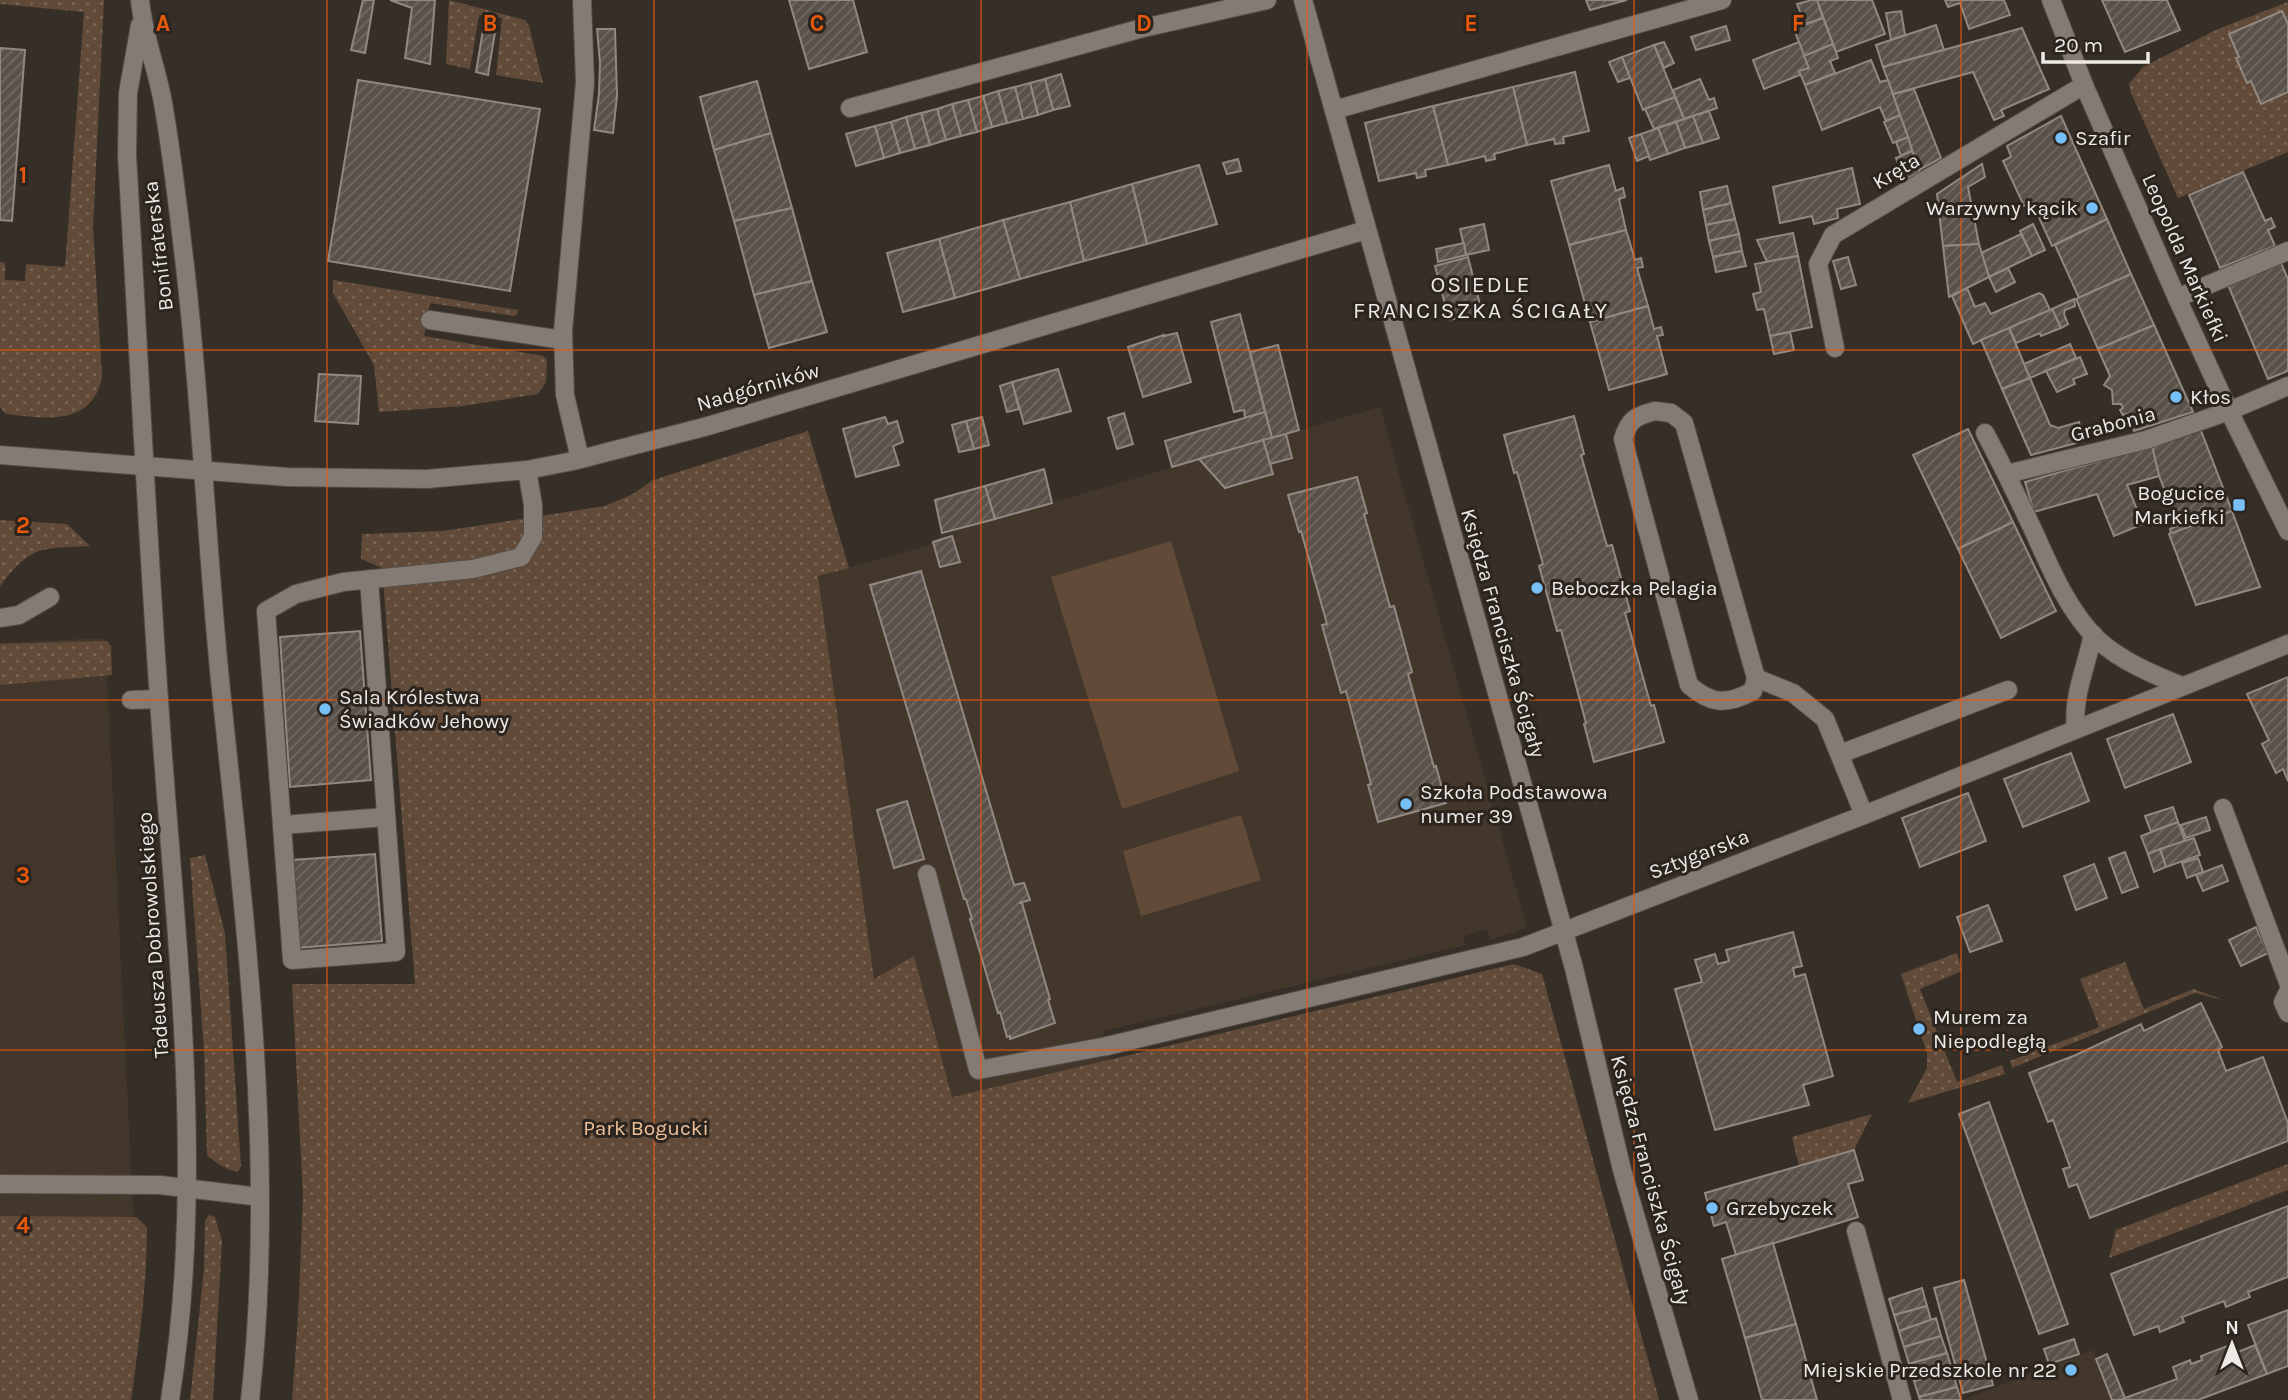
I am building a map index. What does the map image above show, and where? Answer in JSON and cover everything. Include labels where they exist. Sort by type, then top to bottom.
[{"type":"street","points":[[580,459],[565,395],[563,340],[586,82],[582,0]]},
{"type":"street","points":[[850,108],[1139,29],[1267,0]]},
{"type":"street","name":"Księdza Franciszka Ścigały","points":[[1303,0],[1563,931],[1622,1170],[1689,1400]]},
{"type":"street","points":[[1334,110],[1722,0]]},
{"type":"street","name":"Leopolda Markiefki","points":[[2051,0],[2084,85],[2177,298],[2288,531]]},
{"type":"street","name":"Bonifraterska","points":[[141,9],[128,93],[127,155],[146,467]]},
{"type":"street","name":"Bonifraterska","points":[[141,9],[163,101],[179,218],[196,375],[203,472]]},
{"type":"street","name":"Kręta","points":[[1835,348],[1818,264],[1833,235],[2084,85]]},
{"type":"street","name":"Nadgórników","points":[[0,455],[287,477],[427,479],[527,470],[708,426],[1366,230]]},
{"type":"street","points":[[2177,298],[2288,251]]},
{"type":"street","points":[[430,320],[563,340]]},
{"type":"street","name":"Grabonia","points":[[2007,474],[2146,440],[2229,411],[2288,386]]},
{"type":"street","points":[[1655,411],[1671,413],[1684,424],[1756,678],[1753,691],[1738,699],[1716,701],[1699,694],[1689,685],[1623,439],[1626,426],[1638,415],[1655,411]]},
{"type":"street","points":[[1985,433],[2007,474],[2063,596],[2093,634],[2113,652],[2158,677],[2182,686]]},
{"type":"street","name":"Tadeusza Dobrowolskiego","points":[[146,467],[159,699],[184,1038],[188,1188],[181,1303],[170,1400]]},
{"type":"street","points":[[369,579],[396,952],[292,960],[266,611],[296,593],[342,582],[369,579],[473,569],[522,557],[533,537],[533,505],[527,470]]},
{"type":"street","points":[[203,472],[211,595],[245,934],[257,1107],[260,1197],[257,1312],[250,1400]]},
{"type":"street","points":[[0,618],[19,615],[50,597]]},
{"type":"street","points":[[2076,729],[2074,715],[2093,634]]},
{"type":"street","name":"Sztygarska","points":[[927,874],[978,1070],[1107,1046],[1523,947],[1864,815],[2288,644]]},
{"type":"street","points":[[1756,678],[1793,693],[1825,719],[1864,815]]},
{"type":"street","points":[[1840,754],[2008,690]]},
{"type":"street","points":[[131,700],[159,699]]},
{"type":"street","points":[[2223,808],[2288,982]]},
{"type":"street","points":[[282,825],[386,817]]},
{"type":"street","points":[[2288,992],[2283,1002],[2288,1013]]},
{"type":"street","points":[[0,1184],[113,1184],[188,1188],[260,1197]]},
{"type":"street","points":[[1856,1231],[1902,1400]]},
{"type":"shaded area","points":[[1380,407],[1527,928],[1490,940],[1487,929],[1463,936],[1466,945],[1104,1031],[1110,1060],[952,1097],[914,956],[874,979],[818,576],[927,546],[941,535]]},
{"type":"shaded area","points":[[105,638],[133,1212],[135,1329],[123,1400],[0,1400],[0,643]]},
{"type":"shaded area","name":"Miejskie Przedszkole nr 22","points":[[2093,1350],[2112,1400],[1963,1400]]},
{"type":"green space","points":[[0,0],[104,0],[93,228],[102,376],[97,393],[88,404],[77,412],[64,416],[6,414],[0,407],[0,262],[5,263],[5,280],[25,281],[26,264],[65,267],[84,12],[0,4]]},
{"type":"green space","points":[[449,0],[525,20],[529,26],[543,83],[496,75],[502,18],[479,15],[470,69],[446,64]]},
{"type":"green space","points":[[2288,2],[2288,152],[2178,198],[2129,84],[2143,67],[2218,29]]},
{"type":"green space","points":[[333,280],[518,310],[517,315],[513,316],[430,303],[424,336],[543,356],[547,360],[546,382],[538,394],[463,406],[379,412],[374,365],[333,293]]},
{"type":"green space","name":"Park Bogucki","points":[[808,431],[849,568],[818,576],[874,979],[914,956],[952,1097],[1514,964],[1542,974],[1659,1400],[292,1400],[303,1196],[292,984],[415,984],[382,568],[361,559],[362,534],[443,531],[605,506],[633,494],[653,480]]},
{"type":"green space","points":[[0,520],[67,524],[90,546],[38,551],[21,562],[0,586]]},
{"type":"green space","points":[[1171,541],[1239,771],[1122,809],[1051,577]]},
{"type":"green space","points":[[107,641],[111,646],[112,675],[0,685],[0,644]]},
{"type":"green space","points":[[1241,815],[1261,880],[1141,916],[1123,851]]},
{"type":"green space","points":[[205,855],[225,934],[241,1166],[238,1172],[221,1166],[207,1155],[204,1051],[190,858]]},
{"type":"green space","points":[[1957,953],[1962,971],[1920,989],[1957,1082],[2002,1065],[2005,1074],[1908,1103],[1927,1068],[1927,1053],[1901,974]]},
{"type":"green space","points":[[2125,962],[2144,1009],[2194,989],[2223,1000],[2195,993],[2012,1068],[2010,1061],[2099,1027],[2080,979]]},
{"type":"green space","points":[[1872,1114],[1854,1150],[1799,1166],[1792,1137]]},
{"type":"green space","points":[[2288,1164],[2288,1190],[2109,1258],[2116,1230]]},
{"type":"green space","points":[[209,1215],[215,1217],[222,1241],[213,1400],[190,1400],[204,1269],[205,1221]]},
{"type":"green space","points":[[0,1216],[136,1217],[147,1227],[140,1336],[131,1400],[0,1400]]},
{"type":"building","points":[[363,0],[374,0],[365,53],[351,50]]},
{"type":"building","points":[[390,0],[435,0],[430,64],[405,58],[412,8]]},
{"type":"building","points":[[789,0],[853,0],[867,52],[809,69]]},
{"type":"building","points":[[1586,0],[1627,0],[1590,10]]},
{"type":"building","points":[[1817,0],[1823,18],[1805,24],[1797,4]]},
{"type":"building","points":[[1817,0],[1872,0],[1885,34],[1836,52]]},
{"type":"building","points":[[1945,0],[2004,0],[2010,15],[1969,29],[1960,3],[1948,7]]},
{"type":"building","points":[[2102,0],[2167,0],[2180,30],[2125,52]]},
{"type":"building","points":[[1901,11],[1905,35],[1891,40],[1886,13]]},
{"type":"building","points":[[2282,11],[2288,24],[2288,92],[2261,104],[2251,81],[2247,83],[2229,34]]},
{"type":"building","points":[[485,18],[497,20],[488,75],[476,72]]},
{"type":"building","points":[[1823,18],[1833,44],[1804,56],[1794,29]]},
{"type":"building","points":[[1936,25],[1944,50],[1883,67],[1876,45]]},
{"type":"building","points":[[1726,26],[1730,40],[1696,50],[1691,37]]},
{"type":"building","points":[[2022,28],[2049,89],[2001,110],[2004,116],[1994,120],[1973,72],[1893,94],[1883,67]]},
{"type":"building","points":[[597,29],[615,29],[617,96],[613,133],[594,130],[600,63]]},
{"type":"building","points":[[1664,42],[1674,63],[1664,68],[1654,45]]},
{"type":"building","points":[[1799,42],[1809,68],[1799,71],[1800,75],[1764,89],[1753,60]]},
{"type":"building","points":[[1833,44],[1838,58],[1830,61],[1835,73],[1805,85],[1799,71],[1809,68],[1804,56]]},
{"type":"building","points":[[1654,45],[1675,97],[1643,110],[1622,57]]},
{"type":"building","points":[[0,48],[25,50],[12,221],[0,220]]},
{"type":"building","points":[[1622,57],[1630,78],[1618,82],[1609,62]]},
{"type":"building","points":[[1871,60],[1880,82],[1888,80],[1900,115],[1886,121],[1880,107],[1822,130],[1805,85]]},
{"type":"building","points":[[1575,72],[1589,131],[1563,137],[1564,143],[1555,144],[1554,139],[1527,145],[1513,87]]},
{"type":"building","points":[[1061,74],[1070,106],[1053,110],[1045,79]]},
{"type":"building","points":[[1045,79],[1053,110],[1038,115],[1030,83]]},
{"type":"building","points":[[1700,79],[1709,100],[1714,98],[1717,108],[1684,119],[1673,90]]},
{"type":"building","points":[[358,80],[540,109],[510,291],[328,261]]},
{"type":"building","points":[[757,81],[771,133],[714,150],[700,97]]},
{"type":"building","points":[[1030,83],[1038,115],[1023,119],[1015,87]]},
{"type":"building","points":[[1015,87],[1023,119],[1007,123],[998,91]]},
{"type":"building","points":[[1513,87],[1527,145],[1494,154],[1495,159],[1486,161],[1485,156],[1448,165],[1433,106]]},
{"type":"building","points":[[1914,89],[1941,158],[1919,170],[1893,94]]},
{"type":"building","points":[[998,91],[1007,123],[992,127],[983,96]]},
{"type":"building","points":[[983,96],[992,127],[977,132],[968,100]]},
{"type":"building","points":[[1675,97],[1684,119],[1654,129],[1645,109]]},
{"type":"building","points":[[968,100],[977,132],[961,136],[952,104]]},
{"type":"building","points":[[952,104],[961,136],[946,140],[937,109]]},
{"type":"building","points":[[1433,106],[1448,165],[1425,170],[1426,176],[1417,178],[1416,173],[1379,181],[1365,123]]},
{"type":"building","points":[[937,109],[946,140],[930,145],[921,113]]},
{"type":"building","points":[[1709,111],[1719,138],[1703,143],[1693,116]]},
{"type":"building","points":[[921,113],[930,145],[915,149],[906,117]]},
{"type":"building","points":[[1900,115],[1908,137],[1893,143],[1884,122]]},
{"type":"building","points":[[1693,116],[1703,143],[1685,148],[1676,122]]},
{"type":"building","points":[[2061,116],[2107,219],[2052,246],[2032,202],[2024,206],[2003,161],[2011,157],[2007,146]]},
{"type":"building","points":[[906,117],[915,149],[900,153],[891,122]]},
{"type":"building","points":[[891,122],[900,153],[884,158],[875,126]]},
{"type":"building","points":[[1676,122],[1685,148],[1668,154],[1658,128]]},
{"type":"building","points":[[875,126],[884,158],[856,166],[846,134]]},
{"type":"building","points":[[1658,128],[1668,154],[1650,160],[1641,134]]},
{"type":"building","points":[[771,133],[792,208],[734,221],[714,150]]},
{"type":"building","points":[[1641,134],[1649,156],[1637,161],[1629,138]]},
{"type":"building","points":[[1908,137],[1912,151],[1901,156],[1896,142]]},
{"type":"building","points":[[1912,151],[1920,172],[1905,180],[1896,158]]},
{"type":"building","points":[[1238,159],[1241,171],[1227,174],[1223,163]]},
{"type":"building","points":[[1982,164],[1985,177],[1968,187],[1979,244],[1943,246],[1937,194]]},
{"type":"building","points":[[1199,165],[1217,224],[1147,244],[1132,184]]},
{"type":"building","points":[[1609,165],[1616,191],[1623,188],[1625,197],[1619,199],[1626,230],[1569,245],[1551,181]]},
{"type":"building","points":[[1852,168],[1860,204],[1837,209],[1838,218],[1814,224],[1812,216],[1780,223],[1773,187]]},
{"type":"building","points":[[2243,172],[2265,221],[2271,218],[2275,227],[2268,230],[2275,246],[2220,268],[2189,195]]},
{"type":"building","points":[[1132,184],[1147,244],[1084,261],[1070,202]]},
{"type":"building","points":[[1727,186],[1731,203],[1703,210],[1700,192]]},
{"type":"building","points":[[1070,202],[1084,261],[1020,279],[1003,220]]},
{"type":"building","points":[[1731,203],[1735,219],[1706,225],[1703,210]]},
{"type":"building","points":[[792,208],[812,281],[754,295],[734,221]]},
{"type":"building","points":[[1735,219],[1739,234],[1709,241],[1706,225]]},
{"type":"building","points":[[2107,219],[2131,274],[2079,298],[2055,245]]},
{"type":"building","points":[[1003,220],[1020,279],[955,298],[939,239]]},
{"type":"building","points":[[1484,224],[1489,250],[1466,255],[1460,229]]},
{"type":"building","points":[[2033,224],[2045,250],[2032,256],[2020,231]]},
{"type":"building","points":[[1626,230],[1635,260],[1641,258],[1643,267],[1637,268],[1648,306],[1590,322],[1569,245]]},
{"type":"building","points":[[1793,233],[1798,256],[1767,262],[1757,240]]},
{"type":"building","points":[[1739,234],[1742,251],[1713,257],[1709,241]]},
{"type":"building","points":[[2021,234],[2032,256],[1989,277],[1981,253]]},
{"type":"building","points":[[939,239],[955,298],[903,312],[887,253]]},
{"type":"building","points":[[1464,243],[1466,255],[1438,262],[1436,249]]},
{"type":"building","points":[[1979,244],[1989,277],[1949,297],[1943,246]]},
{"type":"building","points":[[1742,251],[1746,266],[1716,272],[1713,257]]},
{"type":"building","points":[[1798,256],[1812,327],[1770,336],[1764,309],[1757,310],[1753,294],[1761,292],[1755,264]]},
{"type":"building","points":[[1468,257],[1482,312],[1449,320],[1435,266]]},
{"type":"building","points":[[1848,257],[1856,285],[1841,289],[1833,261]]},
{"type":"building","points":[[2281,263],[2288,279],[2288,371],[2268,379],[2228,285]]},
{"type":"building","points":[[2008,268],[2015,282],[1996,292],[1989,277]]},
{"type":"building","points":[[2131,274],[2154,325],[2098,349],[2076,299]]},
{"type":"building","points":[[812,281],[827,332],[769,348],[754,295]]},
{"type":"building","points":[[1967,288],[1975,307],[1985,303],[1991,314],[2039,293],[2043,295],[2050,310],[1973,344],[1952,296]]},
{"type":"building","points":[[2074,299],[2075,306],[2065,310],[2064,314],[2068,324],[2061,328],[2052,309]]},
{"type":"building","points":[[1648,306],[1654,329],[1661,327],[1663,335],[1657,336],[1667,374],[1609,390],[1590,322]]},
{"type":"building","points":[[2052,309],[2061,328],[2016,343],[2009,328]]},
{"type":"building","points":[[1240,314],[1265,412],[1245,418],[1244,410],[1234,412],[1211,322]]},
{"type":"building","points":[[2154,325],[2193,412],[2134,431],[2126,414],[2123,415],[2120,410],[2123,408],[2121,404],[2113,404],[2112,390],[2104,385],[2110,376],[2098,349]]},
{"type":"building","points":[[2009,328],[2030,378],[2002,389],[1981,340]]},
{"type":"building","points":[[1790,332],[1794,350],[1774,354],[1770,336]]},
{"type":"building","points":[[1177,333],[1191,382],[1143,397],[1128,347]]},
{"type":"building","points":[[2070,344],[2076,358],[2030,378],[2024,364]]},
{"type":"building","points":[[1278,345],[1299,430],[1272,438],[1250,352]]},
{"type":"building","points":[[2080,357],[2087,374],[2073,379],[2075,384],[2057,392],[2046,371]]},
{"type":"building","points":[[1058,369],[1071,411],[1024,424],[1012,382]]},
{"type":"building","points":[[319,374],[361,376],[358,424],[315,421]]},
{"type":"building","points":[[2030,378],[2050,425],[2058,428],[2079,422],[2084,441],[2031,455],[2002,389]]},
{"type":"building","points":[[1012,382],[1019,409],[1007,412],[1000,386]]},
{"type":"building","points":[[1265,412],[1272,438],[1172,467],[1165,441]]},
{"type":"building","points":[[1124,413],[1133,444],[1117,449],[1108,418]]},
{"type":"building","points":[[1574,416],[1584,454],[1581,455],[1607,546],[1612,545],[1630,611],[1625,613],[1664,742],[1594,762],[1561,630],[1557,631],[1539,566],[1543,564],[1504,435]]},
{"type":"building","points":[[885,417],[888,424],[897,421],[903,442],[893,446],[899,465],[856,477],[843,429]]},
{"type":"building","points":[[982,417],[989,445],[974,449],[966,421]]},
{"type":"building","points":[[966,421],[974,449],[959,452],[952,425]]},
{"type":"building","points":[[2200,428],[2232,511],[2171,534],[2170,529],[2179,525],[2159,476],[2152,448]]},
{"type":"building","points":[[1968,429],[2013,522],[1958,549],[1913,455]]},
{"type":"building","points":[[1286,434],[1292,458],[1270,464],[1263,440]]},
{"type":"building","points":[[1263,440],[1273,474],[1225,488],[1199,459]]},
{"type":"building","points":[[2152,446],[2159,476],[2127,485],[2143,524],[2114,536],[2097,494],[2034,512],[2025,482]]},
{"type":"building","points":[[1044,469],[1052,503],[995,519],[985,486]]},
{"type":"building","points":[[1357,477],[1367,513],[1364,514],[1390,607],[1394,606],[1412,672],[1408,674],[1446,803],[1378,822],[1368,785],[1371,784],[1346,691],[1341,693],[1322,625],[1327,624],[1288,495]]},
{"type":"building","points":[[985,486],[995,519],[942,533],[935,500]]},
{"type":"building","points":[[2232,511],[2260,587],[2196,605],[2169,534]]},
{"type":"building","points":[[2013,522],[2056,611],[2001,638],[1958,549]]},
{"type":"building","points":[[952,536],[960,562],[940,567],[933,542]]},
{"type":"building","points":[[921,571],[1014,885],[1024,883],[1030,900],[1019,903],[1022,903],[1055,1023],[1010,1039],[1010,1036],[1007,1037],[1000,1012],[998,1013],[870,585]]},
{"type":"building","name":"Sala Królestwa Świadków Jehowy","points":[[360,631],[371,780],[290,787],[280,637]]},
{"type":"building","points":[[2288,677],[2288,781],[2283,769],[2276,773],[2262,744],[2269,740],[2247,694]]},
{"type":"building","points":[[2173,714],[2191,762],[2125,788],[2107,739]]},
{"type":"building","points":[[2071,753],[2089,801],[2023,827],[2004,779]]},
{"type":"building","points":[[1968,793],[1986,841],[1920,867],[1902,818]]},
{"type":"building","points":[[907,801],[924,859],[894,868],[877,810]]},
{"type":"building","points":[[2173,807],[2178,822],[2151,832],[2145,816]]},
{"type":"building","points":[[2206,817],[2210,830],[2186,838],[2181,825]]},
{"type":"building","points":[[2178,822],[2185,841],[2148,854],[2141,836]]},
{"type":"building","points":[[2194,838],[2200,855],[2166,867],[2160,849]]},
{"type":"building","points":[[2160,849],[2166,867],[2154,872],[2148,854]]},
{"type":"building","points":[[2125,852],[2138,887],[2122,893],[2109,858]]},
{"type":"building","points":[[375,854],[382,941],[298,948],[292,860]]},
{"type":"building","points":[[2198,858],[2203,872],[2187,878],[2182,863]]},
{"type":"building","points":[[2094,864],[2107,898],[2076,910],[2064,876]]},
{"type":"building","points":[[2222,865],[2228,881],[2203,891],[2196,875]]},
{"type":"building","points":[[1988,905],[2002,941],[1970,952],[1957,917]]},
{"type":"building","points":[[2256,927],[2268,953],[2241,966],[2229,940]]},
{"type":"building","points":[[1793,932],[1802,966],[1793,968],[1795,977],[1805,974],[1833,1076],[1803,1085],[1809,1105],[1715,1130],[1675,989],[1702,982],[1695,960],[1715,954],[1718,964],[1729,961],[1726,950]]},
{"type":"building","points":[[2201,1003],[2222,1047],[2218,1050],[2226,1071],[2263,1057],[2288,1123],[2288,1141],[2090,1218],[2077,1184],[2069,1187],[2063,1169],[2070,1167],[2053,1120],[2048,1122],[2029,1073],[2076,1055],[2141,1024],[2144,1031]]},
{"type":"building","points":[[1989,1102],[2068,1324],[2039,1334],[1959,1114]]},
{"type":"building","points":[[1854,1150],[1863,1180],[1848,1184],[1858,1217],[1736,1255],[1726,1222],[1714,1226],[1705,1193]]},
{"type":"building","points":[[2288,1206],[2288,1277],[2248,1292],[2250,1297],[2226,1307],[2224,1301],[2182,1317],[2184,1322],[2160,1332],[2158,1326],[2134,1335],[2111,1274]]},
{"type":"building","points":[[1773,1243],[1796,1324],[1745,1338],[1722,1259]]},
{"type":"building","points":[[1964,1280],[1993,1385],[1963,1393],[1934,1288]]},
{"type":"building","points":[[1922,1288],[1927,1306],[1894,1315],[1889,1299]]},
{"type":"building","points":[[1927,1306],[1931,1320],[1899,1331],[1894,1315]]},
{"type":"building","points":[[2288,1310],[2288,1366],[2267,1374],[2248,1325]]},
{"type":"building","points":[[1936,1318],[1941,1336],[1904,1347],[1899,1331]]},
{"type":"building","points":[[1796,1324],[1817,1400],[1762,1400],[1745,1338]]},
{"type":"building","points":[[1941,1336],[1947,1353],[1909,1364],[1904,1347]]},
{"type":"building","points":[[2074,1339],[2079,1354],[2049,1364],[2044,1349]]},
{"type":"building","points":[[2230,1345],[2233,1354],[2255,1345],[2267,1374],[2198,1400],[2125,1400],[2177,1379],[2173,1367],[2190,1360],[2191,1364],[2202,1360],[2201,1356]]},
{"type":"building","points":[[1947,1353],[1952,1370],[1914,1381],[1909,1364]]},
{"type":"building","points":[[2107,1354],[2125,1398],[2121,1400],[2112,1400],[2096,1359]]},
{"type":"building","points":[[1952,1370],[1957,1387],[1919,1397],[1914,1381]]},
{"type":"building","points":[[1957,1387],[1961,1400],[1920,1400],[1919,1397]]},
{"type":"place","name":"Szafir","points":[[2061,138]]},
{"type":"place","name":"Warzywny kącik","points":[[2092,208]]},
{"type":"place","name":"Kłos","points":[[2176,397]]},
{"type":"place","name":"Bogucice Markiefki","points":[[2239,505]]},
{"type":"place","name":"Beboczka Pelagia","points":[[1537,588]]},
{"type":"place","name":"Sala Królestwa Świadków Jehowy","points":[[325,709]]},
{"type":"place","name":"Szkoła Podstawowa numer 39","points":[[1406,804]]},
{"type":"place","name":"Murem za Niepodległą","points":[[1919,1029]]},
{"type":"place","name":"Grzebyczek","points":[[1712,1208]]},
{"type":"place","name":"Miejskie Przedszkole nr 22","points":[[2071,1370]]},
{"type":"district","name":"OSIEDLE FRANCISZKA ŚCIGAŁY","points":[[1481,297]]}]
